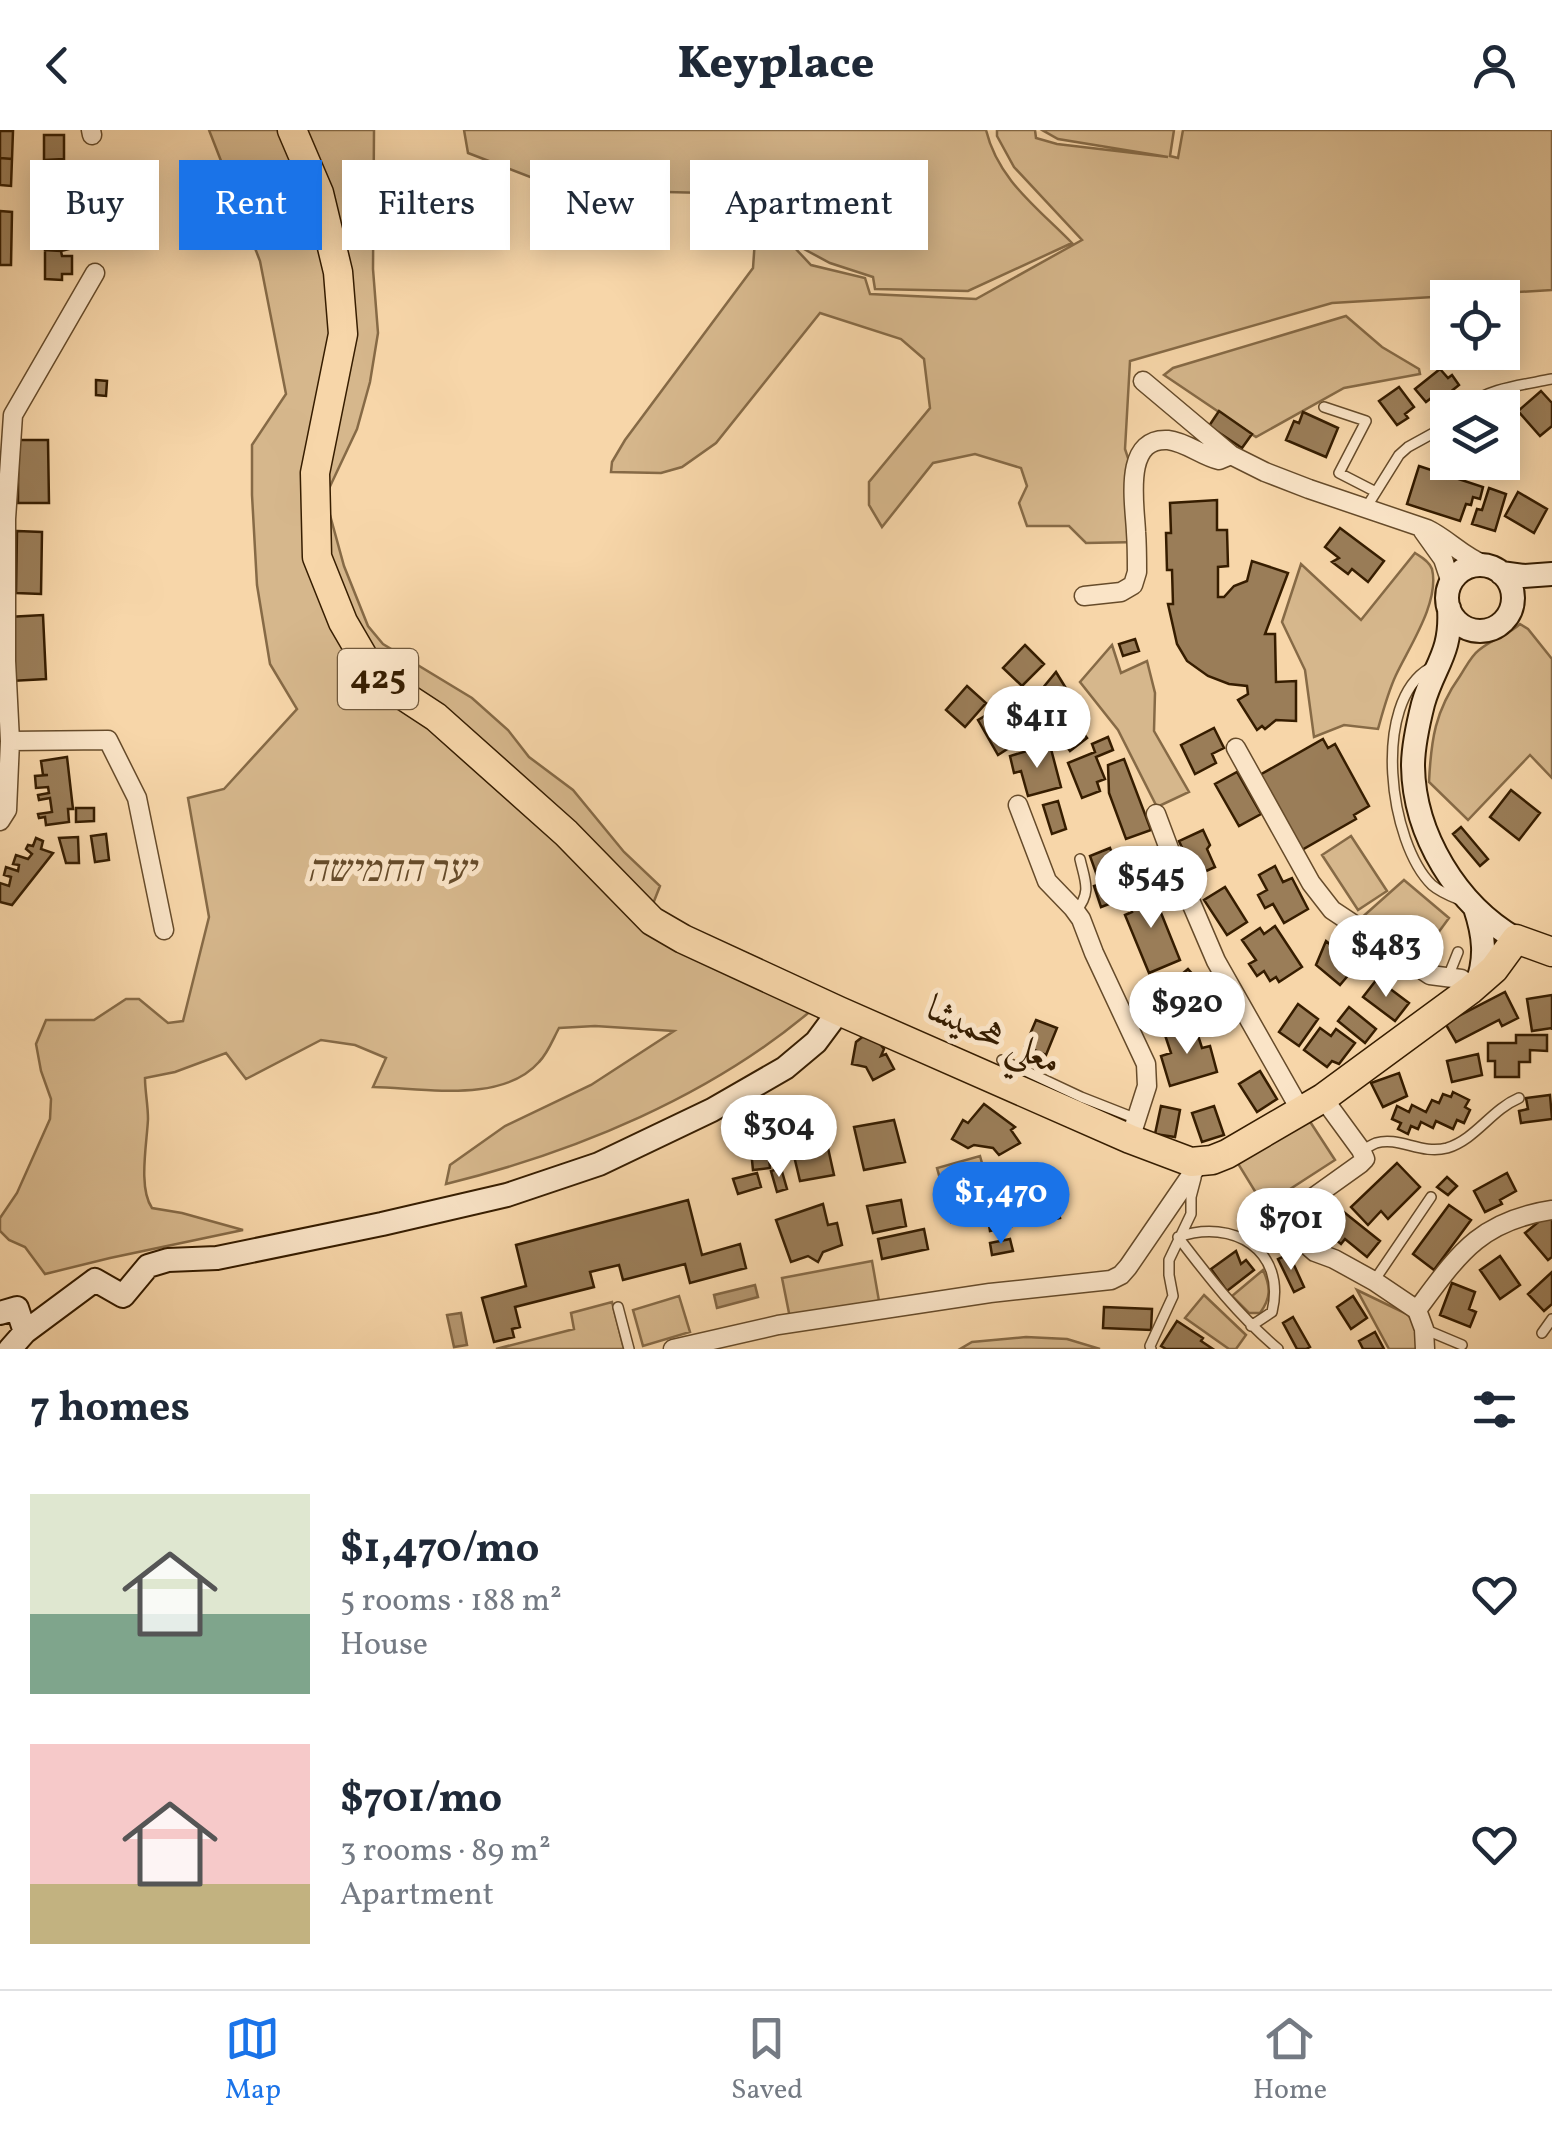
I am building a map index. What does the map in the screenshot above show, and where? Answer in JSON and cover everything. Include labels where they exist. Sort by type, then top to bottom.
[{"type":"main road","name":"425","points":[[292,130],[319,193],[338,272],[343,334],[315,473],[317,557],[343,622],[375,677],[436,717],[566,834],[652,922],[839,1011]]},
{"type":"main road","points":[[1552,576],[1523,576],[1474,565],[1464,569],[1451,583],[1449,635],[1428,690],[1414,743],[1413,765],[1424,824],[1438,856],[1472,905],[1500,930],[1552,952]]},
{"type":"main road","points":[[1493,569],[1510,585],[1512,606]]},
{"type":"main road","points":[[1438,670],[1468,640],[1501,623],[1512,606],[1552,576]]},
{"type":"main road","points":[[1449,608],[1463,626],[1482,630]]},
{"type":"main road","points":[[1200,1162],[1228,1154],[1312,1104],[1481,974],[1482,931],[1472,905]]},
{"type":"main road","points":[[1466,983],[1494,970],[1516,939]]},
{"type":"main road","name":"معلي هحميشا","points":[[839,1011],[1134,1129],[1178,1158],[1200,1162]]},
{"type":"main road","points":[[17,1340],[95,1280],[123,1296],[148,1266],[168,1260],[217,1258],[416,1216],[506,1195],[599,1164],[712,1110],[784,1068],[816,1042],[839,1011]]},
{"type":"main road","points":[[0,1313],[16,1308],[17,1340]]},
{"type":"street","points":[[0,821],[7,810],[10,741],[6,520],[13,416],[95,273]]},
{"type":"street","points":[[1143,382],[1231,455],[1309,489],[1371,500],[1423,530],[1443,558],[1451,583]]},
{"type":"street","points":[[1084,596],[1121,592],[1133,584],[1137,572],[1133,486],[1140,454],[1146,447],[1162,440],[1173,441],[1219,460],[1231,455]]},
{"type":"street","points":[[1410,523],[1440,535],[1462,554],[1493,569]]},
{"type":"street","points":[[10,741],[108,740],[136,798],[164,930]]},
{"type":"street","points":[[1236,748],[1311,883],[1332,910],[1430,975],[1466,983]]},
{"type":"street","points":[[1018,805],[1047,882],[1076,911],[1146,1064],[1147,1086],[1134,1129]]},
{"type":"street","points":[[1156,814],[1216,961],[1312,1104],[1361,1150],[1364,1158],[1310,1199],[1301,1226],[1307,1245],[1418,1310],[1425,1349]]},
{"type":"street","points":[[673,1349],[778,1326],[990,1293],[1110,1280],[1128,1266],[1200,1162]]},
{"type":"street","points":[[1418,1310],[1461,1252],[1479,1236],[1505,1222],[1552,1210]]},
{"type":"lane","points":[[1501,390],[1552,378]]},
{"type":"lane","points":[[1324,407],[1366,421],[1339,474],[1371,500],[1394,462],[1408,447],[1430,435]]},
{"type":"lane","points":[[1076,911],[1087,890],[1080,859]]},
{"type":"lane","points":[[1458,952],[1466,983]]},
{"type":"lane","points":[[1002,1060],[1094,1103],[1134,1129]]},
{"type":"lane","points":[[1361,1150],[1378,1142],[1430,1152],[1451,1147],[1473,1134],[1504,1104],[1519,1098]]},
{"type":"lane","points":[[1151,1349],[1173,1296],[1169,1260],[1190,1214],[1200,1162]]},
{"type":"lane","points":[[1374,1281],[1431,1197]]},
{"type":"lane","points":[[1178,1237],[1193,1232],[1219,1232],[1241,1236],[1256,1247],[1274,1279],[1275,1300],[1272,1312],[1250,1326]]},
{"type":"lane","points":[[1178,1237],[1226,1300],[1278,1349]]},
{"type":"lane","points":[[618,1307],[630,1349]]},
{"type":"lane","points":[[1542,1333],[1552,1318]]},
{"type":"lane","points":[[1424,1329],[1462,1345]]},
{"type":"green space","name":"יער החמישה","points":[[209,130],[374,130],[374,160],[342,160],[342,250],[373,250],[378,333],[357,429],[325,497],[344,566],[368,626],[383,644],[472,698],[508,730],[529,757],[573,790],[624,852],[660,886],[647,919],[813,1009],[731,1069],[640,1117],[544,1155],[446,1184],[450,1165],[505,1126],[591,1085],[674,1031],[559,1028],[542,1058],[523,1075],[484,1089],[373,1087],[386,1058],[355,1045],[321,1040],[246,1079],[226,1053],[175,1072],[145,1078],[148,1119],[144,1177],[152,1208],[243,1230],[45,1274],[25,1247],[0,1231],[0,1218],[17,1193],[50,1119],[51,1099],[36,1044],[46,1020],[94,1020],[126,999],[139,999],[168,1023],[183,1021],[209,917],[188,798],[224,789],[297,709],[270,664],[257,585],[252,445],[286,394],[256,250],[322,250],[322,160],[221,160]]},
{"type":"green space","points":[[464,130],[986,130],[1010,178],[1072,243],[968,291],[875,289],[873,277],[830,263],[806,250],[928,250],[928,160],[690,160],[690,193],[670,192],[670,160],[530,160],[530,177],[510,169],[510,160],[486,160],[468,153]]},
{"type":"green space","points":[[997,130],[1035,130],[1036,138],[1057,144],[1168,157],[1058,139],[1042,130],[1174,130],[1170,156],[1178,158],[1183,130],[1552,130],[1552,290],[1520,292],[1520,280],[1430,280],[1430,297],[1332,303],[1130,361],[1125,449],[1137,485],[1139,542],[1086,543],[1069,526],[1027,526],[1019,503],[1027,486],[1021,468],[975,454],[933,463],[882,527],[869,505],[869,482],[930,408],[924,359],[901,339],[820,313],[716,443],[682,467],[661,473],[611,472],[612,462],[625,440],[753,268],[754,250],[797,250],[811,265],[865,278],[870,294],[976,299],[1082,240],[1014,167]]},
{"type":"green space","points":[[1346,316],[1382,347],[1419,369],[1420,374],[1344,388],[1256,437],[1164,375],[1173,368]]},
{"type":"green space","points":[[1415,553],[1432,569],[1432,596],[1393,681],[1378,729],[1344,725],[1314,737],[1305,670],[1282,622],[1301,564],[1361,620]]},
{"type":"green space","points":[[1520,624],[1552,659],[1552,778],[1530,755],[1468,820],[1429,782],[1436,726],[1445,701],[1474,655]]},
{"type":"green space","points":[[1112,645],[1121,673],[1147,661],[1155,693],[1154,731],[1189,792],[1157,807],[1118,730],[1080,682]]},
{"type":"green space","points":[[1351,836],[1387,891],[1358,910],[1322,855]]},
{"type":"green space","points":[[1404,880],[1449,918],[1421,956],[1359,920]]},
{"type":"green space","points":[[1307,1117],[1335,1160],[1264,1206],[1237,1162]]},
{"type":"green space","points":[[980,1156],[987,1181],[944,1193],[937,1168]]},
{"type":"green space","points":[[872,1261],[879,1301],[790,1318],[782,1278]]},
{"type":"green space","points":[[1263,1270],[1268,1297],[1260,1313],[1249,1313],[1232,1296]]},
{"type":"green space","points":[[1357,1290],[1407,1314],[1415,1322],[1417,1349],[1389,1349]]},
{"type":"green space","points":[[1204,1295],[1246,1335],[1236,1349],[1229,1349],[1185,1318]]},
{"type":"green space","points":[[679,1296],[690,1332],[643,1346],[633,1310]]},
{"type":"green space","points":[[612,1302],[624,1349],[496,1349],[574,1329],[571,1313]]},
{"type":"green space","points":[[1026,1337],[1067,1339],[1100,1349],[960,1349],[972,1342]]},
{"type":"shaded area","points":[[755,1285],[758,1297],[717,1308],[714,1295]]},
{"type":"shaded area","points":[[461,1313],[467,1345],[454,1347],[447,1315]]},
{"type":"building","points":[[0,131],[13,131],[12,159],[0,158]]},
{"type":"building","points":[[44,135],[64,135],[64,159],[44,160]]},
{"type":"building","points":[[0,158],[12,159],[11,186],[0,185]]},
{"type":"building","points":[[0,211],[12,212],[11,265],[0,265]]},
{"type":"building","points":[[45,250],[72,256],[72,274],[62,274],[62,280],[45,279]]},
{"type":"building","points":[[1439,370],[1448,378],[1452,375],[1459,385],[1453,390],[1430,390],[1426,402],[1415,389]]},
{"type":"building","points":[[96,380],[107,381],[106,396],[96,395]]},
{"type":"building","points":[[1399,387],[1414,407],[1405,414],[1408,418],[1397,425],[1379,401]]},
{"type":"building","points":[[1541,391],[1552,403],[1552,426],[1540,436],[1520,409]]},
{"type":"building","points":[[1219,411],[1252,434],[1242,448],[1209,426]]},
{"type":"building","points":[[1303,412],[1338,428],[1326,457],[1286,440],[1294,421],[1299,423]]},
{"type":"building","points":[[18,440],[48,440],[49,503],[18,503]]},
{"type":"building","points":[[1419,466],[1430,470],[1430,480],[1462,480],[1483,487],[1480,499],[1473,497],[1471,505],[1466,504],[1460,521],[1407,504]]},
{"type":"building","points":[[1489,488],[1506,494],[1495,531],[1472,524],[1477,509],[1482,510]]},
{"type":"building","points":[[1518,492],[1547,509],[1534,533],[1505,516]]},
{"type":"building","points":[[1217,500],[1217,530],[1227,530],[1228,566],[1218,567],[1218,597],[1247,581],[1252,561],[1288,573],[1265,634],[1275,634],[1276,682],[1296,681],[1296,721],[1276,720],[1257,730],[1238,700],[1248,694],[1247,686],[1208,676],[1187,661],[1177,644],[1168,604],[1173,604],[1172,570],[1167,570],[1170,503]]},
{"type":"building","points":[[1340,528],[1384,561],[1368,582],[1352,569],[1348,574],[1332,562],[1339,558],[1325,547]]},
{"type":"building","points":[[17,531],[42,532],[41,594],[16,593]]},
{"type":"building","points":[[43,615],[46,679],[11,681],[8,617]]},
{"type":"building","points":[[1135,639],[1139,651],[1123,656],[1119,644]]},
{"type":"building","points":[[1025,645],[1044,664],[1022,686],[1003,668]]},
{"type":"building","points":[[1056,672],[1067,690],[1062,692],[1068,701],[1042,717],[1032,701]]},
{"type":"building","points":[[967,686],[986,703],[965,727],[946,710]]},
{"type":"building","points":[[999,708],[1005,719],[1001,721],[1015,744],[998,755],[978,720]]},
{"type":"building","points":[[1067,711],[1087,738],[1070,751],[1050,724]]},
{"type":"building","points":[[1214,728],[1224,748],[1212,754],[1216,763],[1195,774],[1181,745]]},
{"type":"building","points":[[1108,737],[1113,750],[1096,757],[1105,779],[1097,782],[1100,791],[1082,798],[1068,763],[1095,752],[1092,744]]},
{"type":"building","points":[[1323,739],[1328,748],[1335,744],[1369,806],[1354,815],[1356,819],[1300,851],[1258,776]]},
{"type":"building","points":[[1034,749],[1035,754],[1051,749],[1061,787],[1028,796],[1021,771],[1014,773],[1010,756]]},
{"type":"building","points":[[67,757],[73,809],[68,809],[69,822],[46,825],[45,817],[39,818],[38,814],[52,812],[50,798],[39,800],[38,795],[49,793],[48,787],[36,788],[35,776],[48,775],[43,775],[41,761]]},
{"type":"building","points":[[1124,759],[1151,830],[1126,839],[1109,793],[1108,765]]},
{"type":"building","points":[[1237,772],[1261,814],[1239,826],[1215,784]]},
{"type":"building","points":[[1511,790],[1540,813],[1519,840],[1490,817]]},
{"type":"building","points":[[1058,801],[1066,829],[1052,834],[1043,805]]},
{"type":"building","points":[[76,808],[94,808],[94,821],[76,822]]},
{"type":"building","points":[[1461,827],[1488,859],[1480,866],[1453,834]]},
{"type":"building","points":[[1203,830],[1215,867],[1195,876],[1179,841]]},
{"type":"building","points":[[106,834],[109,860],[95,862],[91,836]]},
{"type":"building","points":[[78,837],[79,863],[66,863],[59,838]]},
{"type":"building","points":[[36,838],[43,841],[41,849],[53,853],[12,905],[0,902],[0,883],[9,886],[11,877],[4,875],[6,867],[18,871],[19,865],[13,864],[16,855],[28,859],[32,854],[26,849],[33,846]]},
{"type":"building","points":[[1110,848],[1123,882],[1111,887],[1117,901],[1101,907],[1094,886],[1100,884],[1090,856]]},
{"type":"building","points":[[1275,866],[1283,882],[1292,878],[1308,909],[1284,923],[1273,904],[1265,908],[1258,895],[1267,890],[1259,875]]},
{"type":"building","points":[[1225,887],[1247,922],[1227,935],[1204,900]]},
{"type":"building","points":[[1151,888],[1180,960],[1149,973],[1125,915],[1132,912],[1126,898]]},
{"type":"building","points":[[1275,926],[1302,967],[1279,982],[1276,977],[1270,981],[1264,971],[1257,976],[1249,964],[1256,960],[1242,940],[1260,928],[1264,934]]},
{"type":"building","points":[[1326,941],[1356,966],[1340,985],[1316,965]]},
{"type":"building","points":[[1188,969],[1204,987],[1184,1006],[1162,982],[1171,974],[1176,979]]},
{"type":"building","points":[[1377,979],[1409,1003],[1395,1021],[1363,997]]},
{"type":"building","points":[[1505,992],[1518,1018],[1502,1026],[1499,1020],[1456,1042],[1445,1023]]},
{"type":"building","points":[[1552,995],[1552,1028],[1532,1031],[1527,999]]},
{"type":"building","points":[[1298,1004],[1318,1019],[1299,1046],[1279,1032]]},
{"type":"building","points":[[1349,1007],[1376,1029],[1365,1043],[1338,1021]]},
{"type":"building","points":[[1036,1020],[1057,1028],[1046,1055],[1025,1046]]},
{"type":"building","points":[[1195,1026],[1202,1048],[1210,1046],[1217,1072],[1170,1086],[1161,1056],[1171,1053],[1165,1035]]},
{"type":"building","points":[[1320,1028],[1331,1036],[1336,1029],[1355,1043],[1339,1064],[1332,1061],[1327,1067],[1304,1050]]},
{"type":"building","points":[[870,1031],[884,1049],[881,1056],[886,1054],[894,1069],[873,1080],[866,1067],[852,1064],[856,1042]]},
{"type":"building","points":[[1516,1035],[1547,1035],[1547,1051],[1530,1050],[1530,1062],[1519,1062],[1519,1077],[1495,1077],[1495,1061],[1488,1061],[1488,1043],[1516,1043]]},
{"type":"building","points":[[1478,1054],[1482,1075],[1452,1082],[1447,1061]]},
{"type":"building","points":[[1260,1071],[1277,1099],[1257,1112],[1239,1084]]},
{"type":"building","points":[[1399,1073],[1407,1096],[1383,1107],[1371,1083]]},
{"type":"building","points":[[1453,1092],[1469,1100],[1465,1107],[1470,1110],[1464,1123],[1457,1120],[1453,1129],[1436,1121],[1433,1128],[1421,1122],[1418,1129],[1411,1126],[1408,1134],[1398,1129],[1401,1123],[1392,1119],[1397,1106],[1409,1112],[1412,1105],[1426,1112],[1432,1100],[1439,1103],[1443,1094],[1451,1097]]},
{"type":"building","points":[[1550,1095],[1552,1119],[1521,1123],[1519,1111],[1528,1109],[1526,1098]]},
{"type":"building","points":[[984,1104],[1015,1127],[1011,1130],[1020,1143],[999,1155],[993,1148],[968,1148],[952,1139],[963,1120],[968,1123]]},
{"type":"building","points":[[1161,1106],[1180,1110],[1175,1137],[1155,1134]]},
{"type":"building","points":[[1214,1106],[1224,1135],[1202,1142],[1192,1113]]},
{"type":"building","points":[[894,1120],[905,1162],[864,1170],[854,1127]]},
{"type":"building","points":[[768,1148],[770,1168],[753,1170],[751,1150]]},
{"type":"building","points":[[828,1148],[834,1175],[800,1181],[794,1156]]},
{"type":"building","points":[[1397,1163],[1420,1187],[1388,1219],[1381,1211],[1368,1225],[1351,1207]]},
{"type":"building","points":[[781,1168],[787,1189],[777,1192],[771,1171]]},
{"type":"building","points":[[757,1173],[761,1187],[738,1194],[733,1179]]},
{"type":"building","points":[[1507,1173],[1516,1191],[1485,1212],[1474,1191]]},
{"type":"building","points":[[1447,1177],[1457,1186],[1448,1195],[1437,1187]]},
{"type":"building","points":[[959,1192],[966,1218],[951,1222],[943,1196]]},
{"type":"building","points":[[688,1200],[702,1255],[740,1244],[746,1268],[690,1283],[685,1264],[623,1280],[619,1265],[590,1272],[594,1287],[515,1307],[520,1327],[512,1329],[514,1337],[494,1342],[482,1298],[526,1286],[516,1245]]},
{"type":"building","points":[[901,1200],[906,1226],[873,1233],[867,1206]]},
{"type":"building","points":[[823,1204],[828,1225],[837,1223],[842,1245],[823,1252],[818,1262],[808,1256],[791,1262],[776,1220]]},
{"type":"building","points":[[1449,1205],[1471,1220],[1434,1270],[1413,1254]]},
{"type":"building","points":[[1058,1207],[1060,1218],[1031,1224],[1028,1213]]},
{"type":"building","points":[[1340,1209],[1380,1241],[1367,1257],[1345,1239],[1341,1244],[1324,1230]]},
{"type":"building","points":[[1017,1213],[1021,1224],[990,1231],[988,1219]]},
{"type":"building","points":[[1548,1214],[1552,1219],[1552,1257],[1548,1260],[1525,1233]]},
{"type":"building","points":[[924,1229],[928,1249],[882,1259],[878,1239]]},
{"type":"building","points":[[1010,1239],[1013,1251],[992,1255],[990,1243]]},
{"type":"building","points":[[1236,1251],[1241,1264],[1246,1260],[1254,1270],[1227,1291],[1211,1269]]},
{"type":"building","points":[[1289,1254],[1304,1287],[1294,1292],[1278,1259]]},
{"type":"building","points":[[1500,1256],[1520,1285],[1500,1299],[1480,1270]]},
{"type":"building","points":[[1552,1272],[1552,1304],[1544,1311],[1528,1294]]},
{"type":"building","points":[[1452,1283],[1475,1292],[1469,1309],[1476,1312],[1470,1327],[1440,1315]]},
{"type":"building","points":[[1353,1296],[1367,1318],[1351,1329],[1337,1307]]},
{"type":"building","points":[[1104,1307],[1152,1309],[1151,1330],[1103,1328]]},
{"type":"building","points":[[1293,1317],[1310,1347],[1306,1349],[1297,1349],[1283,1323]]},
{"type":"building","points":[[1177,1321],[1203,1338],[1201,1341],[1213,1349],[1161,1346]]},
{"type":"building","points":[[1375,1332],[1384,1349],[1363,1349],[1359,1341]]}]
